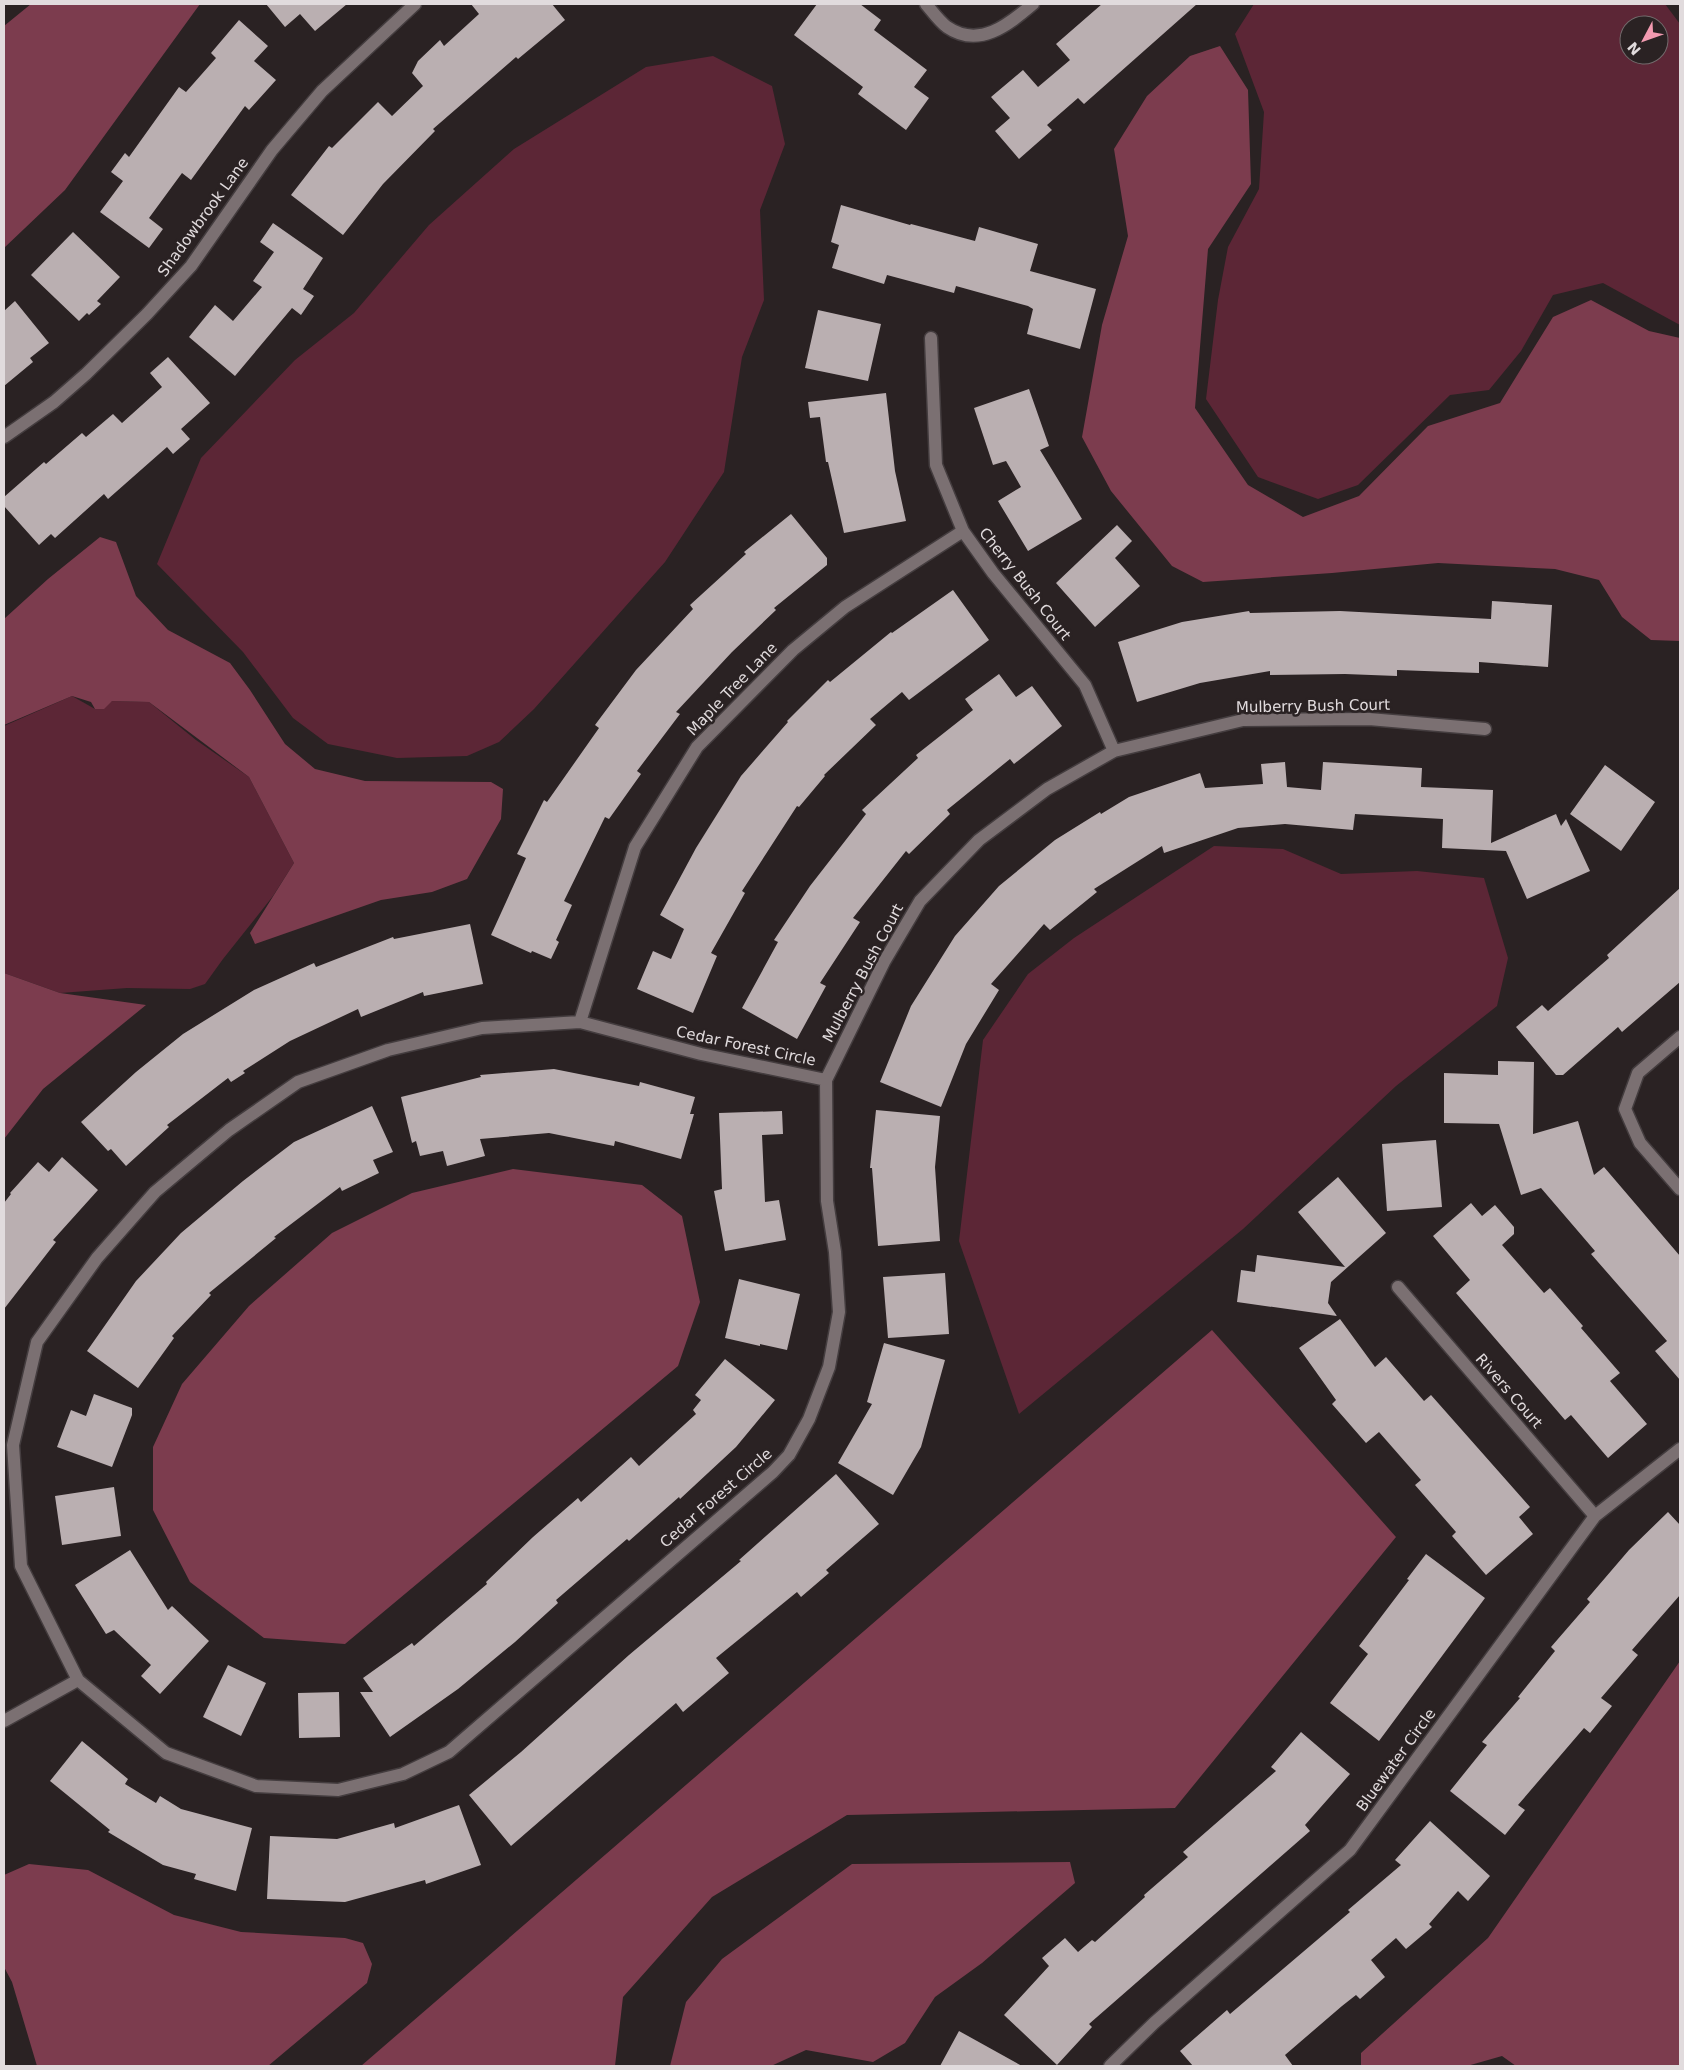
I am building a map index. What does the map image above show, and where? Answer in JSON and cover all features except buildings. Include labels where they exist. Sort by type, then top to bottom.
[{"type":"street","points":[[926,4],[945,26],[961,34],[978,37],[996,31],[1033,4]]},
{"type":"street","name":"Shadowbrook Lane","points":[[4,437],[54,402],[148,314],[191,266],[272,150],[322,91],[410,6]]},
{"type":"street","name":"Cherry Bush Court","points":[[931,338],[936,465],[963,531],[994,573],[1086,685],[1114,751]]},
{"type":"street","name":"Maple Tree Lane","points":[[580,1022],[635,847],[697,747],[793,650],[845,607],[963,531]]},
{"type":"street","name":"Mulberry Bush Court","points":[[826,1080],[884,962],[920,901],[979,840],[1047,789],[1114,751],[1243,720],[1369,719],[1485,729]]},
{"type":"street","name":"Cedar Forest Circle","points":[[580,1022],[701,1054],[826,1080],[827,1202],[835,1252],[839,1312],[830,1367],[801,1434],[788,1455],[773,1472],[449,1752],[403,1774],[338,1790],[256,1786],[166,1753],[78,1680],[21,1566],[13,1445],[37,1342],[97,1258],[155,1192],[229,1130],[298,1082],[388,1050],[482,1028],[580,1022]]},
{"type":"street","points":[[1680,1037],[1638,1073],[1625,1109],[1640,1143],[1680,1188]]},
{"type":"street","name":"Rivers Court","points":[[1398,1287],[1596,1516]]},
{"type":"street","name":"Bluewater Circle","points":[[1110,2066],[1154,2023],[1350,1850],[1596,1516],[1680,1449]]},
{"type":"street","points":[[4,1721],[78,1680]]},
{"type":"shaded area","points":[[31,4],[200,4],[65,190],[4,248],[4,26]]},
{"type":"shaded area","points":[[1254,4],[1665,4],[1680,24],[1680,325],[1603,283],[1553,295],[1521,351],[1489,390],[1450,395],[1358,485],[1318,499],[1258,477],[1206,399],[1218,300],[1228,247],[1259,189],[1264,112],[1235,34]]},
{"type":"shaded area","points":[[1220,46],[1248,90],[1251,184],[1208,249],[1195,408],[1248,485],[1303,517],[1359,496],[1428,426],[1500,403],[1553,317],[1591,300],[1649,331],[1680,338],[1680,641],[1651,640],[1622,617],[1599,580],[1555,569],[1438,563],[1203,582],[1172,566],[1111,491],[1082,437],[1102,325],[1128,236],[1114,149],[1147,96],[1190,56]]},
{"type":"shaded area","points":[[713,56],[772,86],[785,144],[760,210],[764,300],[742,357],[724,472],[665,562],[534,709],[499,742],[467,756],[397,758],[328,744],[293,718],[243,652],[157,564],[201,458],[295,360],[354,313],[429,225],[514,149],[646,67]]},
{"type":"shaded area","points":[[100,537],[116,542],[136,596],[168,630],[230,663],[285,744],[315,769],[365,781],[491,782],[503,789],[501,819],[467,879],[432,892],[381,900],[255,944],[250,933],[294,863],[249,777],[149,702],[112,701],[104,709],[95,709],[91,702],[72,696],[4,725],[4,619],[48,579]]},
{"type":"shaded area","points":[[72,696],[95,709],[112,701],[149,702],[196,740],[249,777],[294,863],[273,896],[205,984],[190,989],[127,988],[60,993],[4,973],[4,726]]},
{"type":"shaded area","points":[[1214,846],[1283,849],[1341,874],[1417,871],[1484,878],[1508,958],[1497,1006],[1396,1086],[1243,1229],[1019,1414],[959,1241],[983,1040],[1028,974],[1074,938]]},
{"type":"shaded area","points":[[4,973],[60,993],[146,1005],[43,1089],[4,1139]]},
{"type":"shaded area","points":[[513,1169],[642,1185],[682,1216],[700,1302],[678,1366],[345,1644],[264,1638],[190,1582],[153,1510],[153,1447],[182,1384],[249,1306],[332,1233],[412,1193]]},
{"type":"shaded area","points":[[1212,1330],[1396,1537],[1175,1808],[847,1815],[712,1897],[623,1997],[615,2066],[361,2066]]},
{"type":"shaded area","points":[[1680,1661],[1680,2066],[1516,2066],[1502,2056],[1467,2066],[1361,2066],[1361,2053],[1488,1938]]},
{"type":"shaded area","points":[[1070,1862],[1075,1883],[982,1963],[935,1997],[905,2043],[873,2062],[806,2050],[771,2066],[670,2066],[686,2002],[722,1959],[852,1864]]},
{"type":"shaded area","points":[[29,1864],[88,1870],[174,1915],[241,1932],[345,1938],[363,1943],[372,1964],[367,1983],[268,2066],[37,2066],[12,1982],[4,1967],[4,1875]]}]
